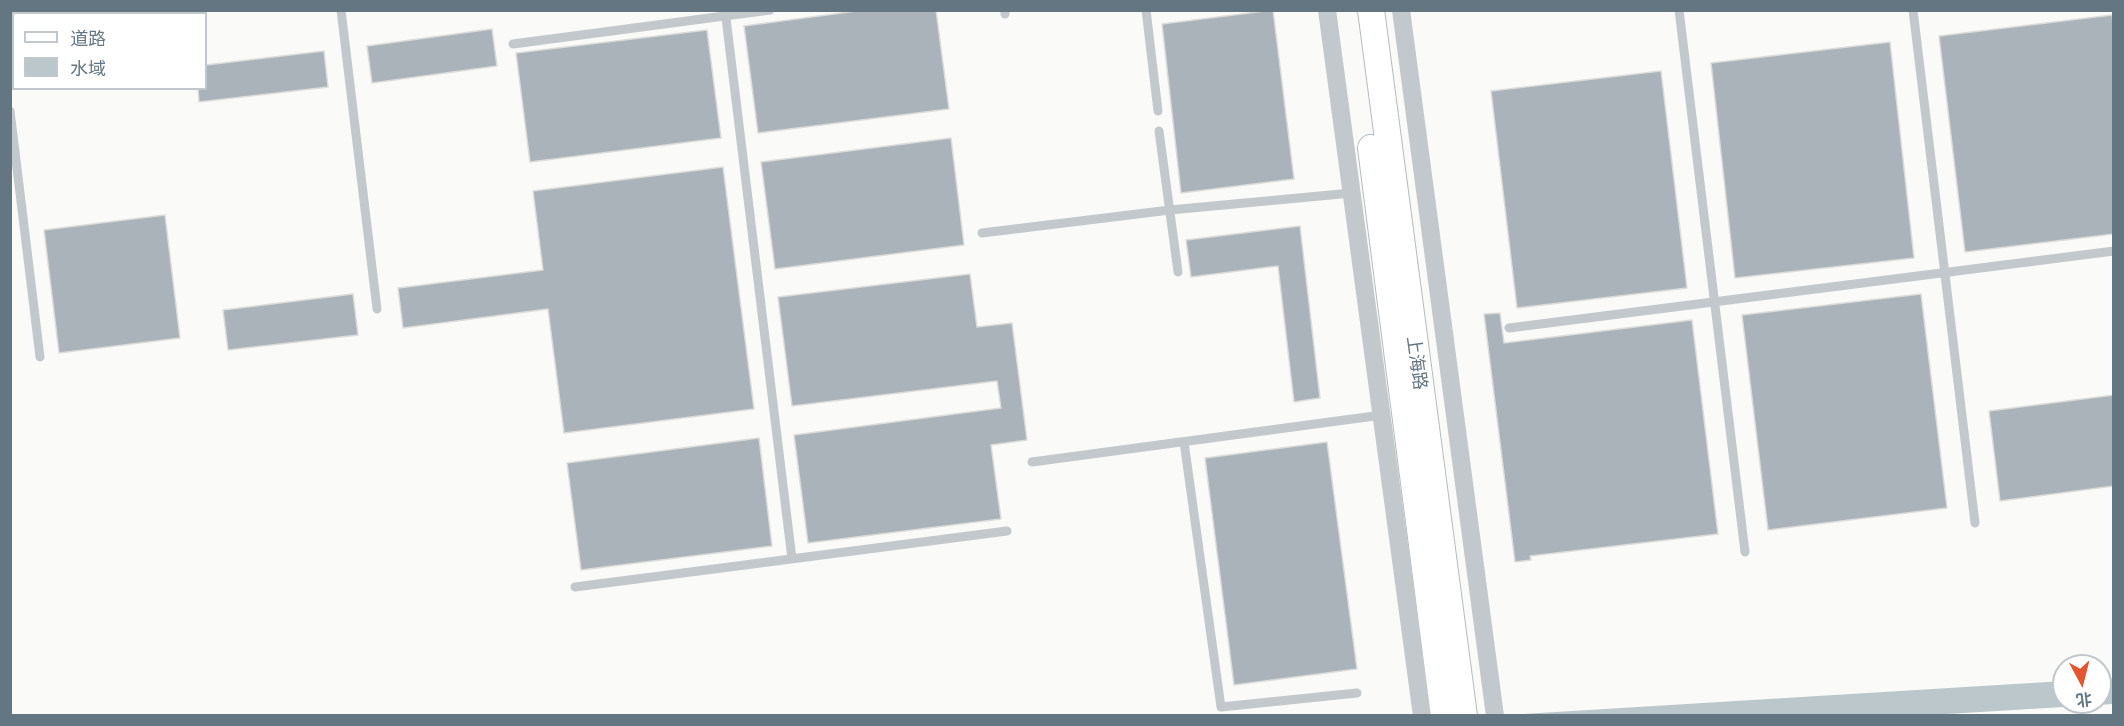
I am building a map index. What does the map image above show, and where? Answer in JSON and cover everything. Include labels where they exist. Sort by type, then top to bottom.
[{"type":"main road","name":"上海路","points":[[1353,10],[1444,716]]},
{"type":"main road","name":"上海路","points":[[1371,10],[1464,716]]},
{"type":"street","points":[[1328,10],[1422,716]]},
{"type":"street","points":[[1401,10],[1495,716]]},
{"type":"lane","points":[[341,10],[377,309]]},
{"type":"lane","points":[[513,44],[725,13],[770,10]]},
{"type":"lane","points":[[1146,10],[1158,111]]},
{"type":"lane","points":[[1679,10],[1745,552]]},
{"type":"lane","points":[[1913,10],[1975,523]]},
{"type":"lane","points":[[725,13],[792,559]]},
{"type":"lane","points":[[10,111],[40,357]]},
{"type":"lane","points":[[1159,131],[1178,272]]},
{"type":"lane","points":[[982,232],[1170,210],[1352,193]]},
{"type":"lane","points":[[1509,328],[2114,251]]},
{"type":"lane","points":[[1032,462],[1382,415]]},
{"type":"lane","points":[[1184,442],[1221,707],[1357,693]]},
{"type":"lane","points":[[575,587],[1007,531]]},
{"type":"water","points":[[2112,678],[2113,678],[2112,704]]},
{"type":"water","points":[[2052,682],[2052,708],[1931,715],[1490,716]]},
{"type":"building","points":[[864,10],[936,10],[949,109],[758,133],[744,26]]},
{"type":"building","points":[[1273,10],[1294,179],[1181,193],[1162,24]]},
{"type":"building","points":[[2112,15],[2114,29],[2114,234],[1965,252],[1939,36]]},
{"type":"building","points":[[492,29],[497,66],[372,83],[367,46]]},
{"type":"building","points":[[707,30],[721,138],[530,162],[516,53]]},
{"type":"building","points":[[1890,42],[1914,258],[1735,278],[1711,63]]},
{"type":"building","points":[[324,51],[328,87],[199,102],[198,90],[207,90],[207,65]]},
{"type":"building","points":[[1661,71],[1687,288],[1517,308],[1491,91]]},
{"type":"building","points":[[951,138],[964,245],[775,269],[761,162]]},
{"type":"building","points":[[723,167],[754,409],[564,433],[548,309],[403,328],[398,288],[543,270],[533,191]]},
{"type":"building","points":[[165,215],[180,338],[59,353],[44,230]]},
{"type":"building","points":[[1300,226],[1320,398],[1294,402],[1278,266],[1191,277],[1186,240]]},
{"type":"building","points":[[970,274],[977,327],[1012,323],[1027,440],[991,445],[1001,519],[808,543],[794,435],[1001,408],[997,381],[792,406],[778,297]]},
{"type":"building","points":[[353,294],[358,335],[228,350],[223,310]]},
{"type":"building","points":[[1921,294],[1947,508],[1768,530],[1742,315]]},
{"type":"building","points":[[1500,313],[1504,343],[1692,320],[1718,534],[1530,556],[1531,560],[1515,562],[1484,314]]},
{"type":"building","points":[[2114,395],[2114,486],[2000,501],[1989,411]]},
{"type":"building","points":[[759,438],[772,546],[581,570],[567,463]]},
{"type":"building","points":[[1327,442],[1357,669],[1234,685],[1205,458]]}]
